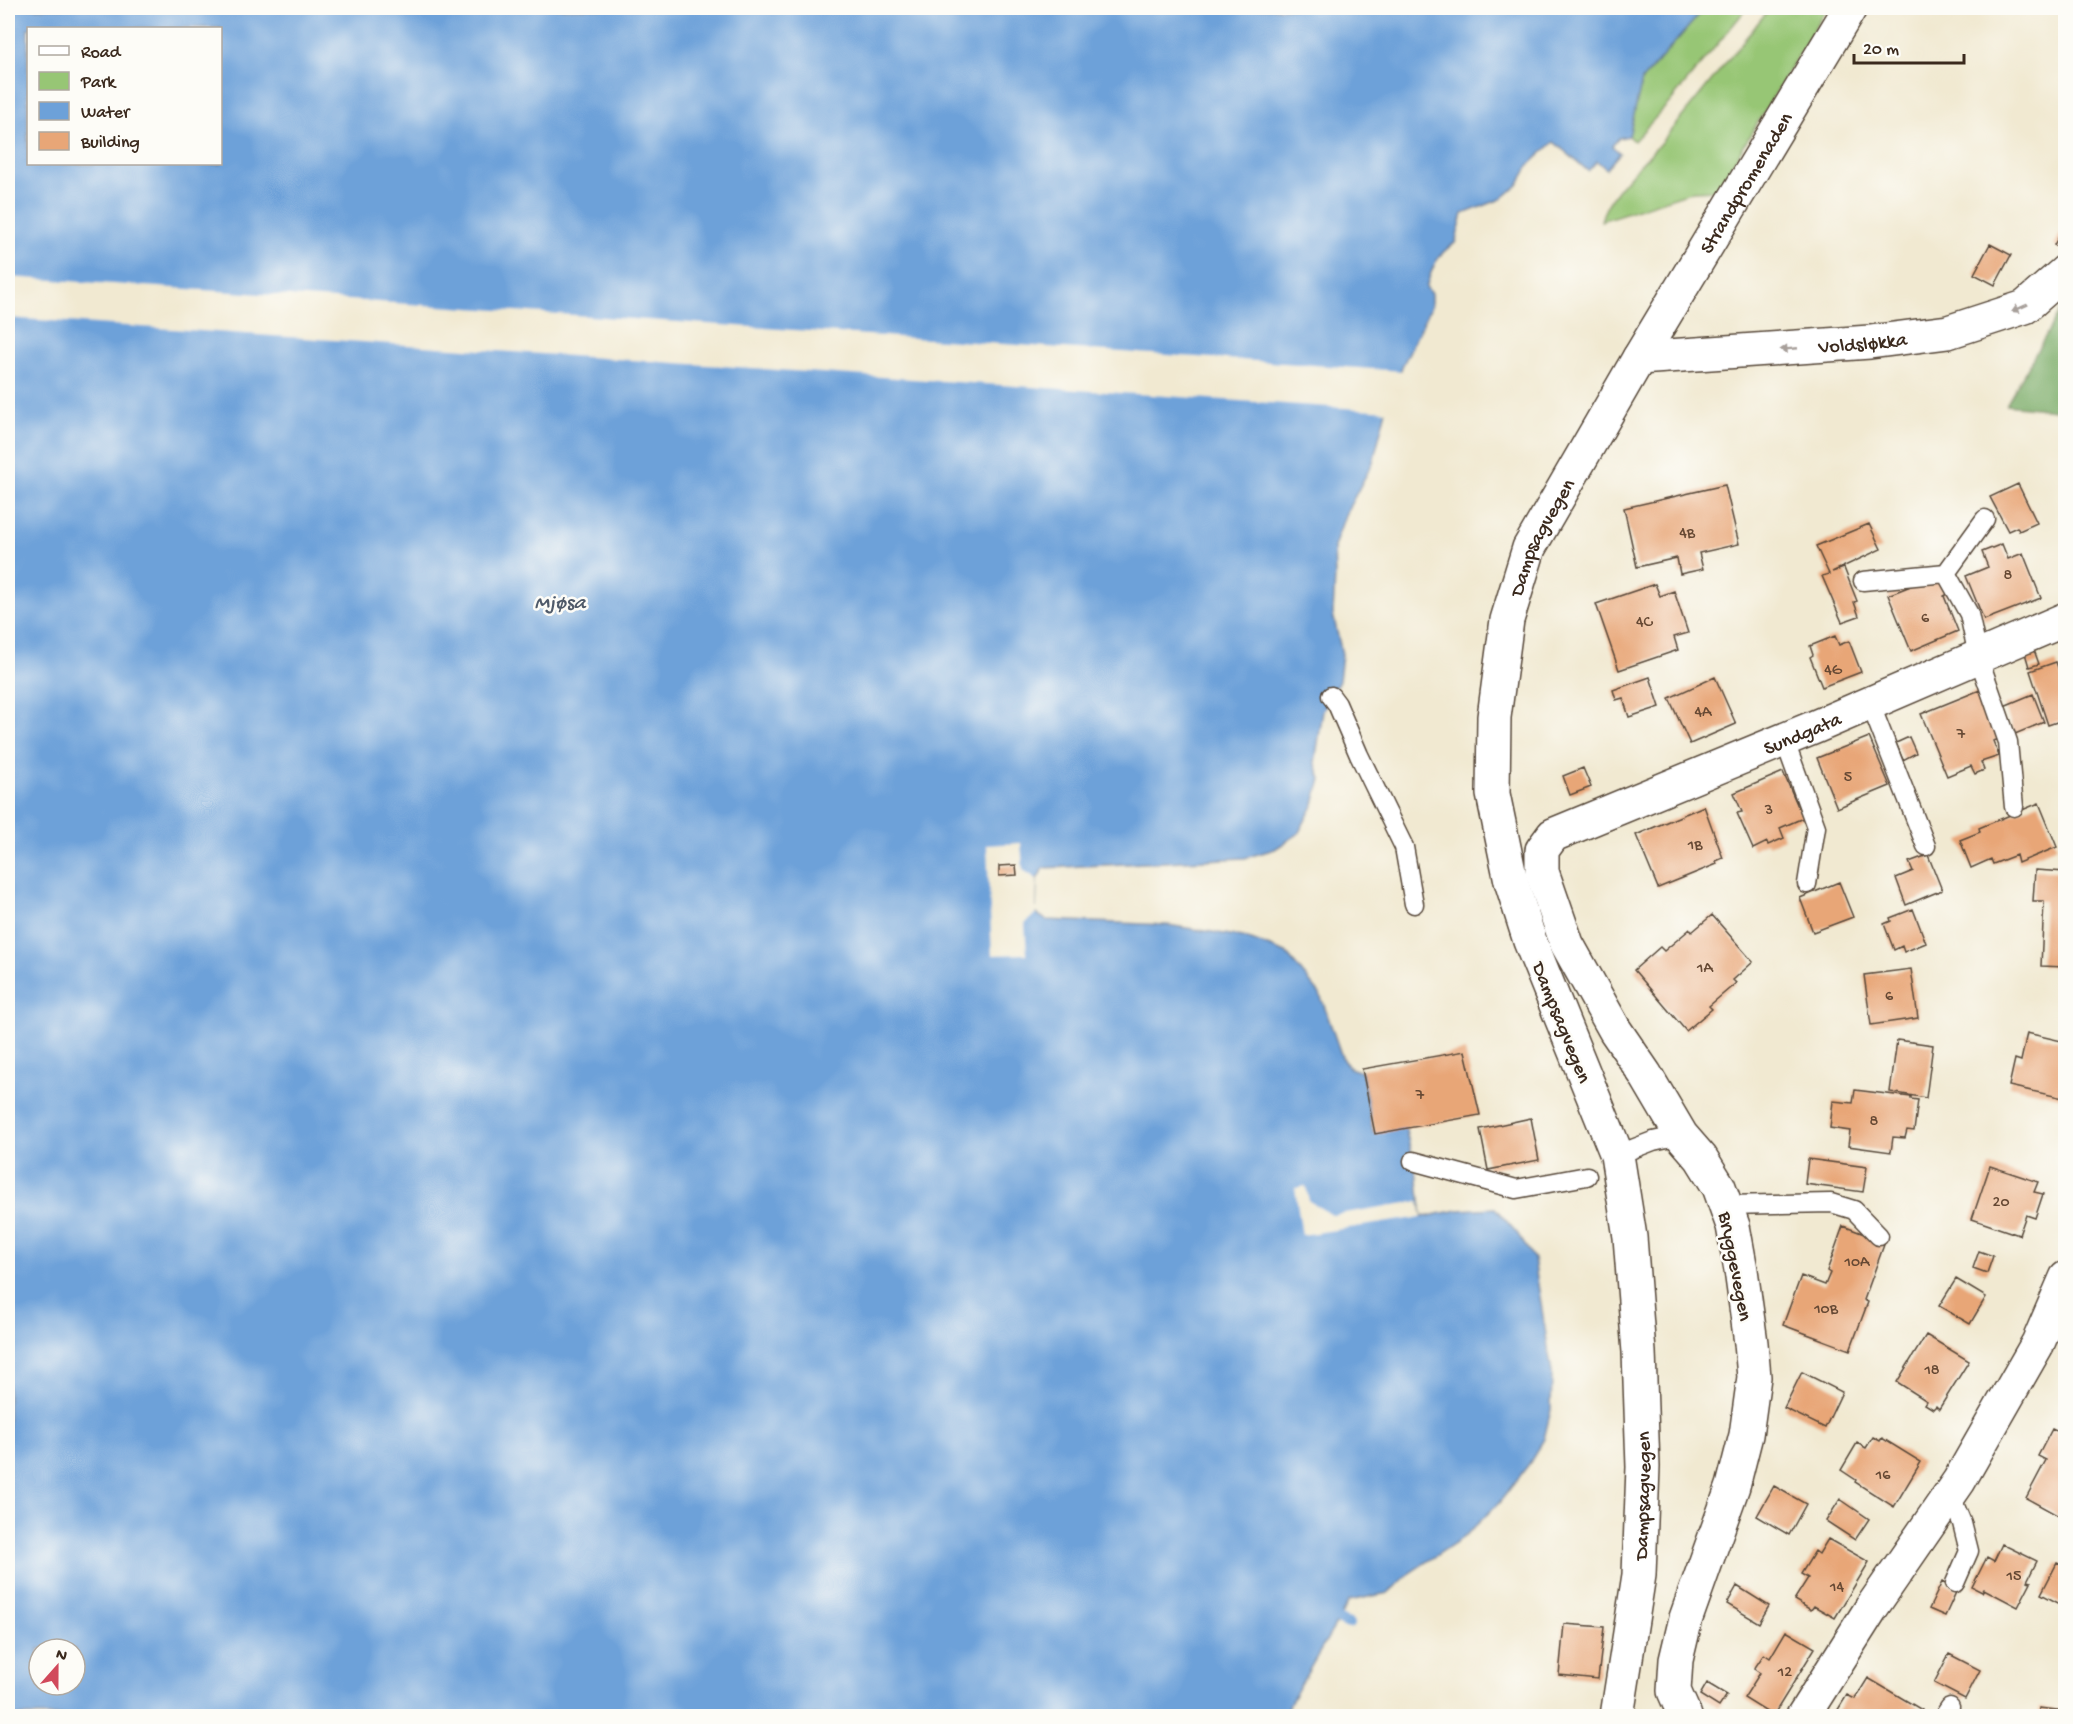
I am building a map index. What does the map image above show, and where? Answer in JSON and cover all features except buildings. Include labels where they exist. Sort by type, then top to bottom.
[{"type":"street","name":"Strandpromenaden","points":[[1639,358],[1850,8]]},
{"type":"street","name":"Voldsløkka","points":[[1639,358],[1847,344],[1948,332],[2025,307],[2066,271]]},
{"type":"street","name":"Dampsagvegen","points":[[1617,1716],[1639,1575],[1643,1467],[1639,1352],[1630,1238],[1617,1155],[1530,941],[1511,881],[1493,794],[1494,717],[1507,620],[1529,548],[1639,358]]},
{"type":"street","name":"Sundgata","points":[[1542,850],[1553,835],[1784,740],[2066,619]]},
{"type":"street","name":"Bryggevegen","points":[[1542,850],[1542,872],[1567,944],[1615,1030],[1645,1074],[1681,1135],[1701,1158],[1719,1187],[1733,1226],[1741,1270],[1754,1377],[1746,1436],[1733,1486],[1686,1618],[1676,1660],[1674,1691],[1685,1716]]},
{"type":"street","points":[[1803,1716],[1872,1607],[1950,1494],[2038,1343],[2066,1278]]},
{"type":"lane","points":[[1863,581],[1946,573],[1985,519]]},
{"type":"lane","points":[[1946,573],[1969,614],[1978,656],[2007,742],[2014,807]]},
{"type":"lane","points":[[1331,696],[1337,704],[1404,847],[1414,904]]},
{"type":"lane","points":[[1870,703],[1926,846]]},
{"type":"lane","points":[[1784,740],[1816,826],[1807,884]]},
{"type":"lane","points":[[1617,1155],[1653,1141],[1681,1135]]},
{"type":"lane","points":[[1413,1161],[1516,1190],[1587,1176]]},
{"type":"lane","points":[[1726,1205],[1830,1203],[1854,1210],[1879,1236]]},
{"type":"lane","points":[[1950,1494],[1962,1523],[1969,1551],[1955,1583]]},
{"type":"green space","points":[[1705,8],[1747,8],[1670,102],[1634,141],[1629,136],[1642,80]]},
{"type":"green space","points":[[1770,8],[1827,8],[1717,190],[1693,191],[1601,221],[1618,189],[1662,141]]},
{"type":"green space","points":[[2065,302],[2065,411],[2006,405]]},
{"type":"water","name":"Mjøsa","points":[[8,8],[1705,8],[1642,80],[1629,136],[1619,138],[1612,146],[1620,153],[1606,169],[1597,161],[1588,171],[1554,142],[1530,164],[1518,185],[1501,199],[1463,214],[1455,243],[1443,252],[1433,267],[1426,287],[1431,294],[1431,306],[1402,367],[1387,406],[1373,462],[1345,515],[1334,547],[1333,614],[1342,654],[1339,681],[1323,711],[1315,762],[1321,779],[1314,804],[1298,834],[1275,849],[1245,858],[1044,868],[1037,879],[1036,913],[1046,920],[1168,925],[1243,937],[1286,953],[1320,994],[1343,1060],[1350,1068],[1362,1072],[1373,1133],[1405,1127],[1418,1180],[1422,1217],[1458,1210],[1495,1208],[1517,1233],[1534,1259],[1552,1373],[1551,1410],[1544,1439],[1529,1464],[1499,1503],[1464,1537],[1411,1572],[1388,1593],[1349,1601],[1290,1703],[1286,1716],[8,1716]]},
{"type":"pier","points":[[8,277],[1403,371],[1389,411],[8,318]]},
{"type":"pier","points":[[1021,843],[1023,870],[1037,879],[1036,913],[1025,924],[1027,954],[992,955],[987,845]]},
{"type":"pier","points":[[1306,1186],[1309,1201],[1332,1215],[1419,1201],[1422,1217],[1302,1235],[1295,1188]]},
{"type":"waterway","points":[[1339,1620],[1349,1624]]}]
